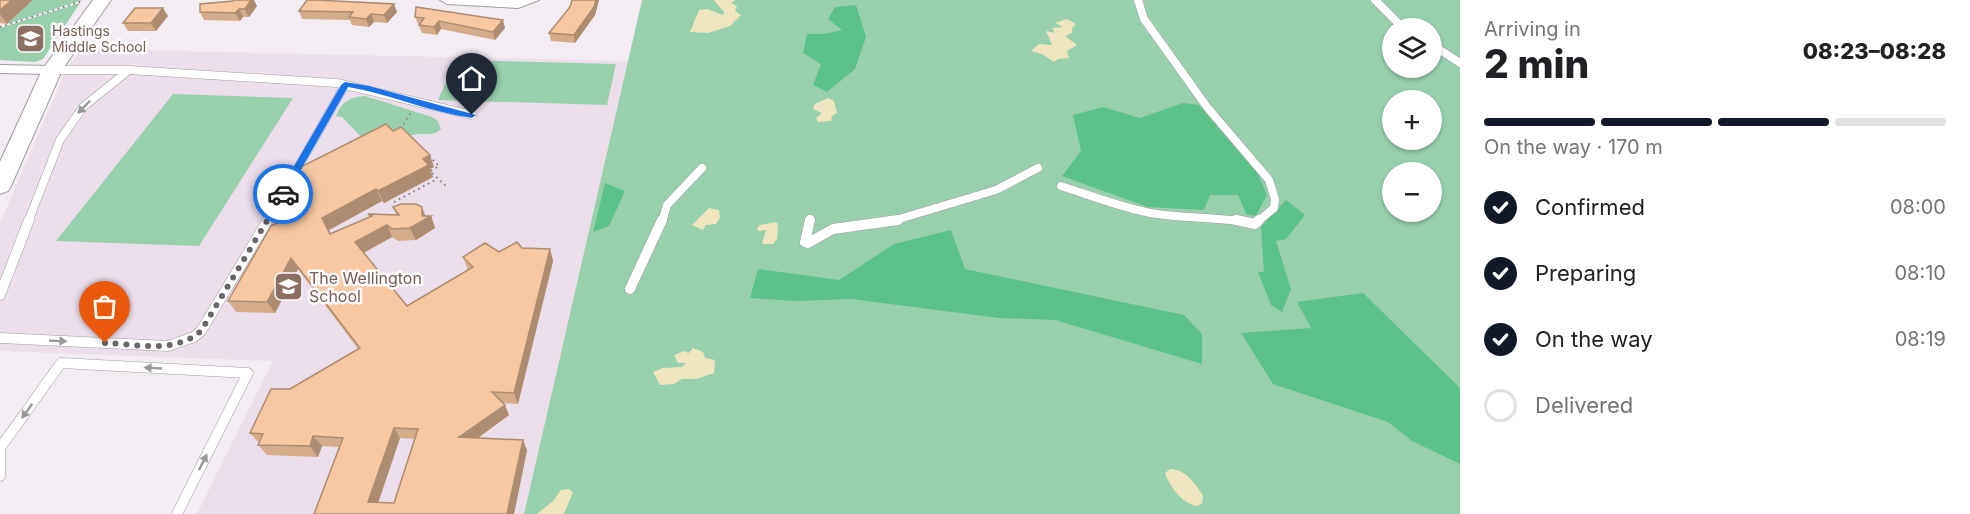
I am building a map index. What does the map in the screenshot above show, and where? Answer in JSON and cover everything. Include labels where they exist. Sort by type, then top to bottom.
[{"type":"main road","points":[[0,186],[52,70],[83,23],[102,0]]},
{"type":"street","points":[[447,0],[498,4],[518,4],[532,0]]},
{"type":"street","points":[[0,69],[52,70]]},
{"type":"lane","points":[[1060,186],[1130,209],[1170,216],[1217,217],[1255,224],[1274,208],[1275,199],[1269,180],[1207,107],[1144,19],[1138,0]]},
{"type":"lane","points":[[1375,0],[1393,18]]},
{"type":"lane","points":[[1442,51],[1460,63]]},
{"type":"lane","points":[[52,70],[129,70],[345,85],[369,88],[451,112],[472,115]]},
{"type":"lane","points":[[0,295],[60,140],[83,107],[129,70]]},
{"type":"lane","points":[[0,338],[168,346],[194,337],[201,331],[246,258],[345,85]]},
{"type":"lane","points":[[630,289],[659,231],[667,205],[702,168]]},
{"type":"lane","points":[[810,219],[804,242],[808,243],[833,229],[896,221],[996,190],[1038,168]]},
{"type":"lane","points":[[0,476],[0,448],[61,363],[248,373],[177,514]]},
{"type":"path","points":[[0,27],[85,1]]},
{"type":"path","points":[[396,132],[401,129],[416,106]]},
{"type":"path","points":[[401,129],[409,137]]},
{"type":"path","points":[[424,152],[439,166],[430,171],[448,188]]},
{"type":"path","points":[[394,202],[438,178]]},
{"type":"shaded area","name":"The Wellington School","points":[[81,49],[628,61],[524,514],[197,514],[273,361],[0,351],[0,223],[65,72]]},
{"type":"green space","points":[[33,0],[83,0],[7,24]]},
{"type":"green space","points":[[642,0],[1460,0],[1460,514],[524,514]]},
{"type":"green space","name":"Hastings Middle School","points":[[80,3],[43,59],[35,62],[0,60],[0,28]]},
{"type":"green space","points":[[856,5],[866,37],[855,69],[827,92],[813,85],[821,64],[803,53],[807,34],[824,34],[842,30],[828,19],[835,7]]},
{"type":"green space","points":[[456,60],[616,64],[607,105],[438,100]]},
{"type":"green space","points":[[173,94],[293,98],[199,246],[56,241]]},
{"type":"green space","points":[[365,96],[432,117],[438,121],[441,129],[434,133],[417,134],[370,146],[342,117],[336,116],[347,101]]},
{"type":"green space","points":[[1183,103],[1199,105],[1258,174],[1267,195],[1256,216],[1246,214],[1238,195],[1210,195],[1204,210],[1148,207],[1062,176],[1081,151],[1073,115],[1103,107],[1140,118]]},
{"type":"green space","points":[[605,183],[625,191],[609,226],[593,232]]},
{"type":"green space","points":[[1286,200],[1305,215],[1286,239],[1276,241],[1291,289],[1282,312],[1271,305],[1258,272],[1264,272],[1261,227]]},
{"type":"green space","points":[[951,230],[965,269],[1184,315],[1202,334],[1202,364],[1055,320],[999,318],[851,299],[794,301],[750,298],[758,269],[839,280],[894,244]]},
{"type":"green space","points":[[1363,293],[1460,388],[1460,464],[1412,441],[1388,422],[1273,384],[1241,333],[1311,328],[1297,302]]},
{"type":"sand","points":[[714,0],[736,0],[731,3],[737,6],[735,11],[741,15],[730,26],[708,33],[690,32],[699,10],[707,9],[723,15],[724,12]]},
{"type":"sand","points":[[1067,19],[1076,24],[1072,28],[1072,33],[1065,36],[1077,45],[1067,51],[1069,58],[1058,59],[1054,62],[1042,54],[1031,51],[1039,44],[1052,45],[1046,31],[1055,33],[1052,28],[1063,27],[1055,23]]},
{"type":"sand","points":[[828,98],[834,101],[837,113],[832,116],[831,121],[818,122],[816,118],[822,113],[813,109],[815,104]]},
{"type":"sand","points":[[709,208],[719,210],[720,218],[716,224],[706,225],[703,230],[692,225]]},
{"type":"sand","points":[[776,222],[778,224],[777,239],[773,244],[762,244],[766,230],[758,231],[757,228],[760,225]]},
{"type":"sand","points":[[693,348],[703,352],[705,358],[715,360],[714,373],[696,379],[682,379],[674,384],[660,385],[653,372],[663,368],[682,367],[686,363],[678,363],[674,355],[685,351],[689,353]]},
{"type":"sand","points":[[1170,469],[1185,474],[1193,482],[1203,496],[1202,504],[1196,506],[1191,504],[1177,493],[1165,473]]},
{"type":"sand","points":[[569,489],[573,492],[564,514],[537,514],[553,501],[561,490]]},
{"type":"building","points":[[0,0],[12,0],[0,10]]},
{"type":"building","points":[[251,0],[245,9],[239,9],[235,13],[200,12],[200,4]]},
{"type":"building","points":[[307,0],[394,4],[384,15],[371,14],[366,19],[349,17],[353,12],[299,11]]},
{"type":"building","points":[[572,0],[596,0],[594,7],[574,35],[549,33],[570,7]]},
{"type":"building","points":[[416,7],[503,20],[493,32],[439,21],[434,27],[419,25],[424,18],[415,17]]},
{"type":"building","points":[[135,8],[163,8],[151,23],[123,23]]},
{"type":"building","points":[[386,124],[393,131],[401,127],[430,155],[423,159],[429,165],[378,191],[376,189],[322,218],[330,234],[372,216],[368,214],[399,215],[393,207],[401,204],[416,204],[422,207],[422,216],[431,216],[410,228],[392,229],[387,225],[355,242],[407,306],[473,267],[463,257],[485,243],[499,252],[517,242],[522,248],[550,249],[514,393],[492,392],[505,405],[459,437],[523,440],[507,514],[314,514],[343,438],[313,436],[310,446],[258,445],[263,434],[250,433],[271,389],[290,389],[360,348],[291,258],[267,302],[228,301],[271,226],[277,223],[277,212],[289,200],[286,197],[291,194],[286,189],[297,169]],"holes":[[[394,428],[418,429],[394,503],[368,502]]]},
{"type":"way so far","points":[[105,343],[168,346],[194,337],[201,331],[283,194]]},
{"type":"place","name":"Hastings Middle School","points":[[31,38]]},
{"type":"place","name":"The Wellington School","points":[[288,287]]},
{"type":"route","points":[[283,194],[345,85],[369,88],[451,112],[472,115]]}]
